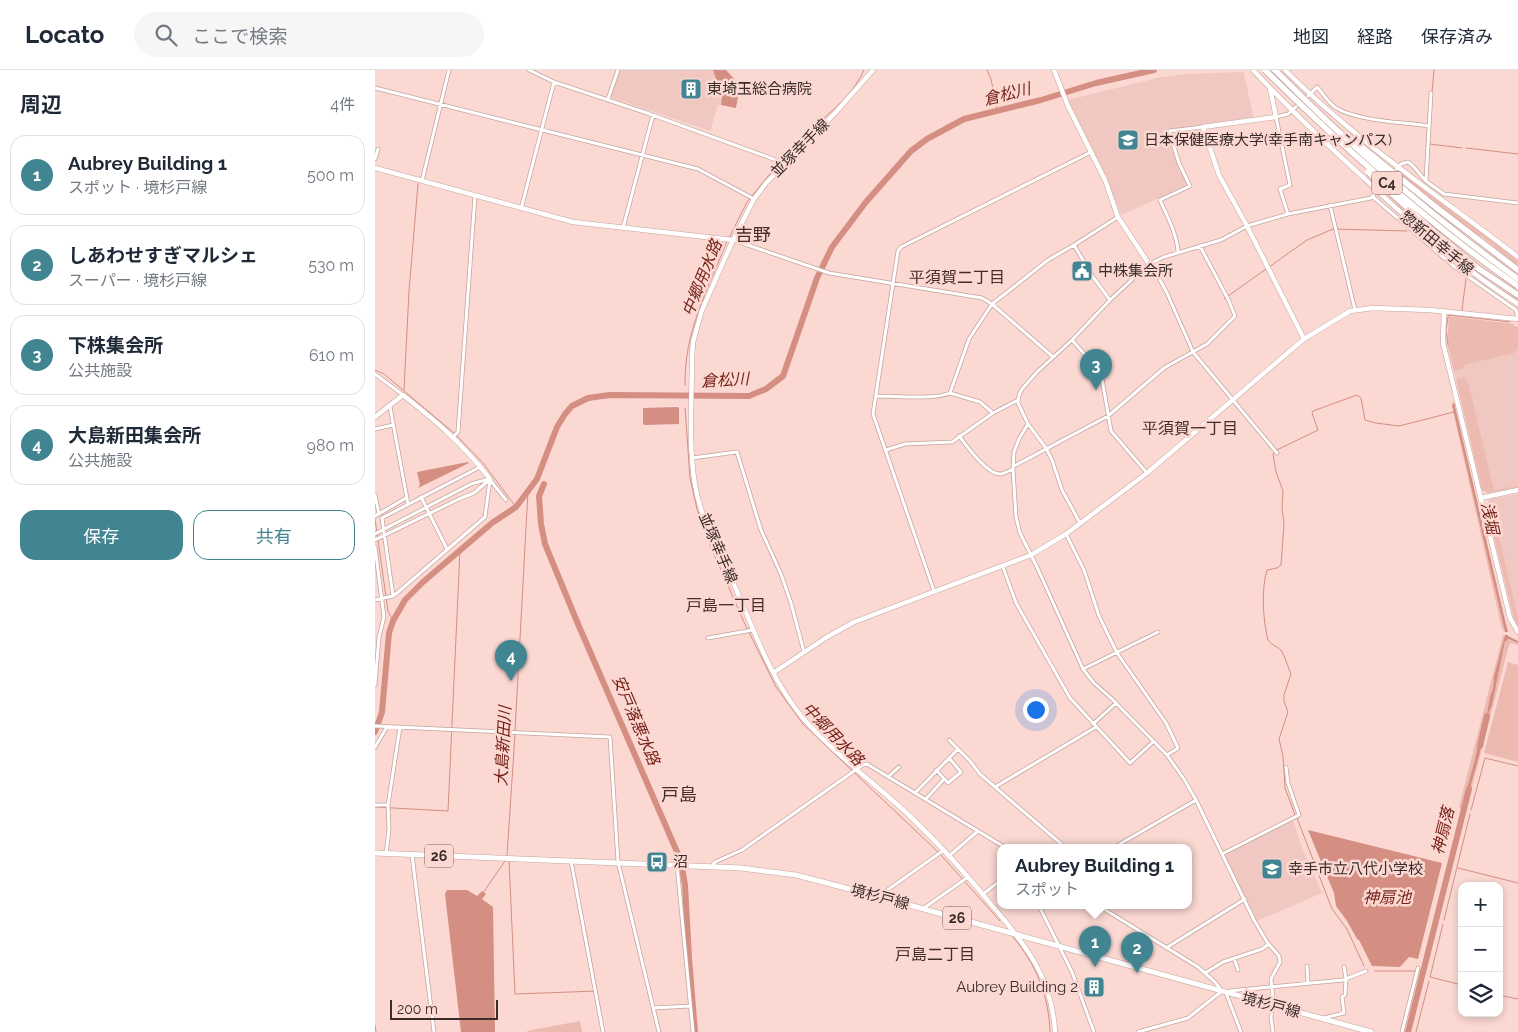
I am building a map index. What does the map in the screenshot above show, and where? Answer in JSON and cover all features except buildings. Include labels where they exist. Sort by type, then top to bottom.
[{"type":"highway","name":"C4","points":[[1265,70],[1374,172],[1423,214],[1465,248],[1518,286]]},
{"type":"highway","name":"C4","points":[[1275,70],[1322,117],[1384,172],[1445,224],[1518,279]]},
{"type":"highway","points":[[1313,116],[1319,126],[1431,230],[1479,269],[1518,295]]},
{"type":"highway","points":[[1322,117],[1335,124],[1437,208],[1518,270]]},
{"type":"main road","name":"境杉戸線","points":[[375,853],[711,866],[777,872],[880,897],[1371,1032]]},
{"type":"street","points":[[422,181],[449,70]]},
{"type":"street","points":[[529,70],[554,82],[608,99],[784,163]]},
{"type":"street","points":[[608,99],[618,70]]},
{"type":"street","name":"並塚幸手線","points":[[873,70],[836,112],[766,182],[754,199],[733,240],[702,310],[693,342],[692,458],[695,485],[701,509],[750,631],[773,673],[802,716],[818,734],[911,817],[944,850],[1017,934],[1030,952],[1044,978],[1051,1003],[1055,1032]]},
{"type":"street","points":[[1054,70],[1065,99],[1105,180],[1118,217],[1149,264],[1155,269],[1193,352],[1277,453]]},
{"type":"street","name":"惣新田幸手線","points":[[1254,70],[1293,111],[1377,192],[1460,263],[1518,304]]},
{"type":"street","points":[[1286,70],[1309,94],[1348,128],[1518,257]]},
{"type":"street","points":[[521,209],[554,82]]},
{"type":"street","points":[[1269,87],[1290,185],[1280,188],[1288,214]]},
{"type":"street","points":[[375,88],[698,169],[754,199]]},
{"type":"street","points":[[1178,252],[1178,244],[1174,232],[1160,200],[1190,186],[1179,163],[1169,131],[1289,114],[1317,88],[1326,100],[1337,108],[1364,118],[1429,126]]},
{"type":"street","points":[[1426,181],[1431,94]]},
{"type":"street","points":[[623,228],[653,115]]},
{"type":"street","points":[[1203,127],[1219,175],[1304,339]]},
{"type":"street","points":[[375,159],[378,149]]},
{"type":"street","points":[[934,591],[873,414],[899,251],[901,247],[1092,152]]},
{"type":"street","points":[[886,450],[905,444],[952,442],[993,413],[1018,400],[1023,389],[1052,356],[1072,340],[1110,300],[1149,264],[1178,252],[1221,240],[1247,226],[1288,214],[1373,197],[1403,163],[1410,163],[1426,181],[1444,194],[1518,203]]},
{"type":"street","points":[[375,168],[573,222],[733,240],[829,273],[982,298],[992,304],[1052,356]]},
{"type":"street","points":[[453,437],[458,432],[475,196]]},
{"type":"street","points":[[773,673],[827,637],[854,622],[1003,567],[1031,555],[1066,534],[1147,473],[1304,339],[1355,310],[1373,308],[1444,311],[1518,319],[1516,310],[1456,268],[1373,197]]},
{"type":"street","points":[[1330,205],[1355,310]]},
{"type":"street","points":[[950,393],[969,339],[992,304],[1048,260],[1118,217]]},
{"type":"street","points":[[1074,245],[1093,277],[1110,300]]},
{"type":"street","points":[[959,436],[985,467],[997,474],[1002,474],[1046,448],[1109,416],[1164,368],[1207,344],[1235,316],[1200,246]]},
{"type":"street","points":[[1444,311],[1443,343],[1510,618],[1518,632]]},
{"type":"street","points":[[1072,340],[1101,373],[1111,431],[1147,473]]},
{"type":"street","points":[[375,374],[445,428],[506,500]]},
{"type":"street","points":[[877,396],[937,396],[950,393],[980,402],[993,413]]},
{"type":"street","points":[[375,417],[403,396]]},
{"type":"street","points":[[1018,400],[1028,424],[1046,448],[1052,460],[1061,490],[1080,523]]},
{"type":"street","points":[[389,407],[407,504]]},
{"type":"street","points":[[1028,424],[1014,452],[1016,517],[1020,533],[1083,669],[1093,683],[1167,755],[1196,800],[1254,920],[1269,944],[1276,951],[1280,960],[1277,969],[1271,977],[1273,1032]]},
{"type":"street","points":[[375,429],[393,426]]},
{"type":"street","points":[[692,458],[737,452],[761,530],[781,574],[791,603],[804,653]]},
{"type":"street","points":[[378,516],[407,504],[480,467]]},
{"type":"street","points":[[375,534],[471,484],[490,479]]},
{"type":"street","points":[[375,540],[474,493],[490,479]]},
{"type":"street","points":[[375,600],[393,596],[485,517],[490,479]]},
{"type":"street","points":[[1481,498],[1518,490]]},
{"type":"street","points":[[375,496],[378,516],[384,529],[393,596]]},
{"type":"street","points":[[421,497],[447,549]]},
{"type":"street","points":[[378,516],[406,498]]},
{"type":"street","points":[[1066,534],[1084,570],[1099,616],[1117,653],[1166,723],[1178,748],[1167,755]]},
{"type":"street","points":[[375,547],[384,617],[379,637],[375,685]]},
{"type":"street","points":[[1003,567],[1016,602],[1071,698],[1093,724],[1130,763],[1153,742]]},
{"type":"street","points":[[708,638],[750,631]]},
{"type":"street","points":[[1083,669],[1157,632]]},
{"type":"street","points":[[1093,724],[1116,704]]},
{"type":"street","points":[[375,726],[610,737],[618,862],[659,1032]]},
{"type":"street","points":[[375,747],[388,726]]},
{"type":"street","points":[[386,854],[389,829],[388,805],[400,727]]},
{"type":"street","points":[[995,787],[1096,727]]},
{"type":"street","points":[[949,740],[995,787],[1061,844]]},
{"type":"street","points":[[915,793],[958,749]]},
{"type":"street","points":[[936,770],[948,783],[961,772],[949,758]]},
{"type":"street","points":[[711,866],[715,862],[742,850],[857,769],[867,764],[1000,844]]},
{"type":"street","points":[[889,777],[899,767]]},
{"type":"street","points":[[1221,854],[1299,815],[1288,783],[1286,767]]},
{"type":"street","points":[[926,799],[944,779]]},
{"type":"street","points":[[1120,844],[1196,800]]},
{"type":"street","points":[[375,804],[388,805]]},
{"type":"street","points":[[949,856],[979,831]]},
{"type":"street","points":[[880,897],[944,850]]},
{"type":"street","points":[[412,855],[434,1032]]},
{"type":"street","points":[[571,860],[603,1032]]},
{"type":"street","points":[[680,865],[693,1032]]},
{"type":"street","points":[[923,909],[968,876]]},
{"type":"street","points":[[983,894],[997,883]]},
{"type":"street","points":[[1165,948],[1245,900]]},
{"type":"street","points":[[1041,909],[1072,972],[1094,1032]]},
{"type":"street","points":[[1108,909],[1205,973],[1224,992],[1241,1032]]},
{"type":"street","points":[[996,929],[1002,925],[1004,919]]},
{"type":"street","points":[[1205,973],[1223,962],[1262,949],[1269,944]]},
{"type":"street","points":[[1234,958],[1238,970]]},
{"type":"street","points":[[1307,966],[1308,983]]},
{"type":"street","points":[[1321,1018],[1344,1013],[1342,997],[1345,995],[1346,979],[1344,967]]},
{"type":"street","points":[[1402,1032],[1418,968]]},
{"type":"street","points":[[1138,1032],[1152,1030],[1188,1018],[1224,992],[1346,979],[1366,971]]},
{"type":"street","points":[[1344,987],[1350,986]]},
{"type":"street","points":[[653,1008],[690,1006]]},
{"type":"shaded area","points":[[620,70],[713,70],[722,97],[721,105],[718,105],[710,131],[613,98],[611,96]]},
{"type":"shaded area","name":"日本保健医療大学(幸手南キャンパス)","points":[[1244,72],[1253,117],[1166,130],[1172,150],[1187,185],[1121,215],[1107,179],[1068,100],[1161,77]]},
{"type":"shaded area","points":[[1399,171],[1471,223],[1518,261],[1518,266],[1396,173]]},
{"type":"shaded area","points":[[1385,193],[1449,247],[1463,262],[1518,299],[1518,301],[1476,273],[1448,252],[1422,230]]},
{"type":"shaded area","points":[[1449,316],[1514,324],[1514,326],[1518,327],[1518,349],[1514,353],[1464,365],[1462,369],[1454,371],[1447,344]]},
{"type":"shaded area","points":[[1518,330],[1518,487],[1488,493],[1482,490],[1452,363],[1504,349]]},
{"type":"shaded area","points":[[1464,377],[1468,382],[1494,490],[1518,487],[1488,493],[1482,490],[1456,379]]},
{"type":"shaded area","points":[[1453,409],[1505,632],[1502,629]]},
{"type":"shaded area","points":[[1518,494],[1518,617],[1490,499]]},
{"type":"shaded area","points":[[1490,499],[1518,617],[1518,627],[1514,619],[1486,506]]},
{"type":"shaded area","points":[[1503,635],[1505,635],[1494,676],[1487,714],[1483,722],[1461,809],[1459,807]]},
{"type":"shaded area","points":[[1506,639],[1518,643],[1518,645],[1511,643],[1509,645],[1466,810],[1464,809],[1480,753],[1484,725],[1492,705]]},
{"type":"shaded area","points":[[1508,662],[1518,665],[1518,762],[1484,753]]},
{"type":"shaded area","name":"幸手市立八代小学校","points":[[1293,820],[1301,845],[1322,893],[1257,921],[1224,855]]},
{"type":"shaded area","points":[[580,1021],[582,1032],[527,1032],[527,1031]]},
{"type":"water","points":[[713,70],[726,70],[740,85],[736,108],[721,105],[722,97]]},
{"type":"water","points":[[1454,402],[1508,632],[1505,632],[1452,405]]},
{"type":"water","points":[[678,407],[679,424],[643,424],[643,408]]},
{"type":"water","points":[[468,462],[418,488],[420,485],[417,472]]},
{"type":"water","points":[[1505,635],[1518,641],[1518,643],[1508,639],[1505,642],[1492,705],[1484,725],[1480,753],[1464,809],[1461,809],[1483,722],[1487,714],[1494,676]]},
{"type":"water","name":"神扇池","points":[[1308,830],[1442,863],[1418,959],[1409,957],[1400,967],[1372,966],[1359,940],[1336,906],[1334,893]]},
{"type":"water","points":[[447,890],[467,890],[477,896],[482,891],[486,894],[482,899],[493,907],[495,1032],[461,1032],[445,894]]},
{"type":"waterway","name":"中郷用水路","points":[[783,157],[838,106],[857,83],[864,70]]},
{"type":"waterway","points":[[987,70],[991,79],[997,110]]},
{"type":"waterway","name":"倉松川","points":[[375,732],[382,712],[389,633],[393,621],[405,600],[423,582],[492,523],[516,507],[537,479],[557,427],[572,406],[588,398],[610,395],[749,396],[766,389],[783,376],[817,278],[832,247],[866,202],[911,151],[927,139],[964,119],[1041,100],[1096,83],[1154,70]]},
{"type":"waterway","points":[[1432,92],[1434,70]]},
{"type":"waterway","points":[[1430,144],[1462,148]]},
{"type":"waterway","points":[[1466,148],[1518,154]]},
{"type":"waterway","name":"中郷用水路","points":[[729,238],[747,202],[778,164]]},
{"type":"waterway","points":[[404,390],[409,291],[418,184]]},
{"type":"waterway","points":[[1269,267],[1307,240],[1333,229],[1407,231]]},
{"type":"waterway","name":"中郷用水路","points":[[685,385],[688,347],[698,311],[727,241]]},
{"type":"waterway","points":[[1224,299],[1266,269]]},
{"type":"waterway","points":[[1462,310],[1466,279]]},
{"type":"waterway","points":[[1448,344],[1446,331],[1449,315],[1510,322]]},
{"type":"waterway","points":[[375,370],[384,374],[454,433]]},
{"type":"waterway","points":[[1295,815],[1285,788],[1283,756],[1279,739],[1288,712],[1284,695],[1291,674],[1281,650],[1268,640],[1264,614],[1265,578],[1267,570],[1281,565],[1284,524],[1282,508],[1283,491],[1276,472],[1273,454],[1277,450],[1318,430],[1313,411],[1357,395],[1361,398],[1365,420],[1376,423],[1399,426],[1454,412]]},
{"type":"waterway","name":"中郷用水路","points":[[685,408],[690,478],[697,509],[707,538],[744,622],[776,687],[803,724],[938,852]]},
{"type":"waterway","points":[[457,436],[483,463],[516,507]]},
{"type":"waterway","name":"安戸落悪水路","points":[[544,484],[539,496],[545,544],[681,861],[685,885],[695,1032]]},
{"type":"waterway","name":"大島新田川","points":[[515,731],[528,491]]},
{"type":"waterway","points":[[375,519],[388,611],[393,621]]},
{"type":"waterway","points":[[375,807],[448,811],[460,550]]},
{"type":"waterway","name":"神扇落","points":[[1480,746],[1487,716]]},
{"type":"waterway","name":"大島新田川","points":[[507,855],[515,735]]},
{"type":"waterway","points":[[1471,810],[1485,758],[1518,766]]},
{"type":"waterway","name":"神扇落","points":[[1408,1032],[1469,789]]},
{"type":"waterway","points":[[1444,920],[1470,814]]},
{"type":"waterway","points":[[1297,818],[1332,909],[1347,929],[1364,966]]},
{"type":"waterway","name":"中郷用水路","points":[[941,855],[1000,921]]},
{"type":"waterway","points":[[509,860],[515,994],[597,991]]},
{"type":"waterway","name":"大島新田川","points":[[483,893],[505,861]]},
{"type":"waterway","points":[[1458,868],[1518,883]]},
{"type":"waterway","points":[[1443,924],[1430,977],[1458,984]]},
{"type":"waterway","points":[[585,927],[601,1014]]},
{"type":"waterway","name":"中郷用水路","points":[[1013,937],[1035,969],[1040,981],[1047,1006],[1050,1032]]},
{"type":"waterway","points":[[1375,971],[1415,971]]},
{"type":"waterway","points":[[1416,1032],[1429,981]]},
{"type":"waterway","points":[[1503,996],[1518,999]]},
{"type":"waterway","points":[[375,1025],[376,1032]]},
{"type":"place","name":"東埼玉総合病院","points":[[691,89]]},
{"type":"place","name":"日本保健医療大学(幸手南キャンパス)","points":[[1128,140]]},
{"type":"place","name":"中株集会所","points":[[1082,271]]},
{"type":"place","name":"下株集会所","points":[[1096,390]]},
{"type":"place","name":"大島新田集会所","points":[[511,681]]},
{"type":"place","name":"沼","points":[[657,862]]},
{"type":"place","name":"幸手市立八代小学校","points":[[1272,869]]},
{"type":"place","name":"Aubrey Building 1","points":[[1095,967]]},
{"type":"place","name":"しあわせすぎマルシェ","points":[[1137,973]]},
{"type":"place","name":"Aubrey Building 2","points":[[1094,987]]},
{"type":"district","name":"吉野","points":[[753,234]]},
{"type":"district","name":"平須賀二丁目","points":[[957,277]]},
{"type":"district","name":"平須賀一丁目","points":[[1190,428]]},
{"type":"district","name":"戸島一丁目","points":[[726,605]]},
{"type":"district","name":"戸島","points":[[679,794]]},
{"type":"district","name":"戸島二丁目","points":[[935,954]]},
{"type":"water label","name":"浅堀","points":[[1490,518]]}]
